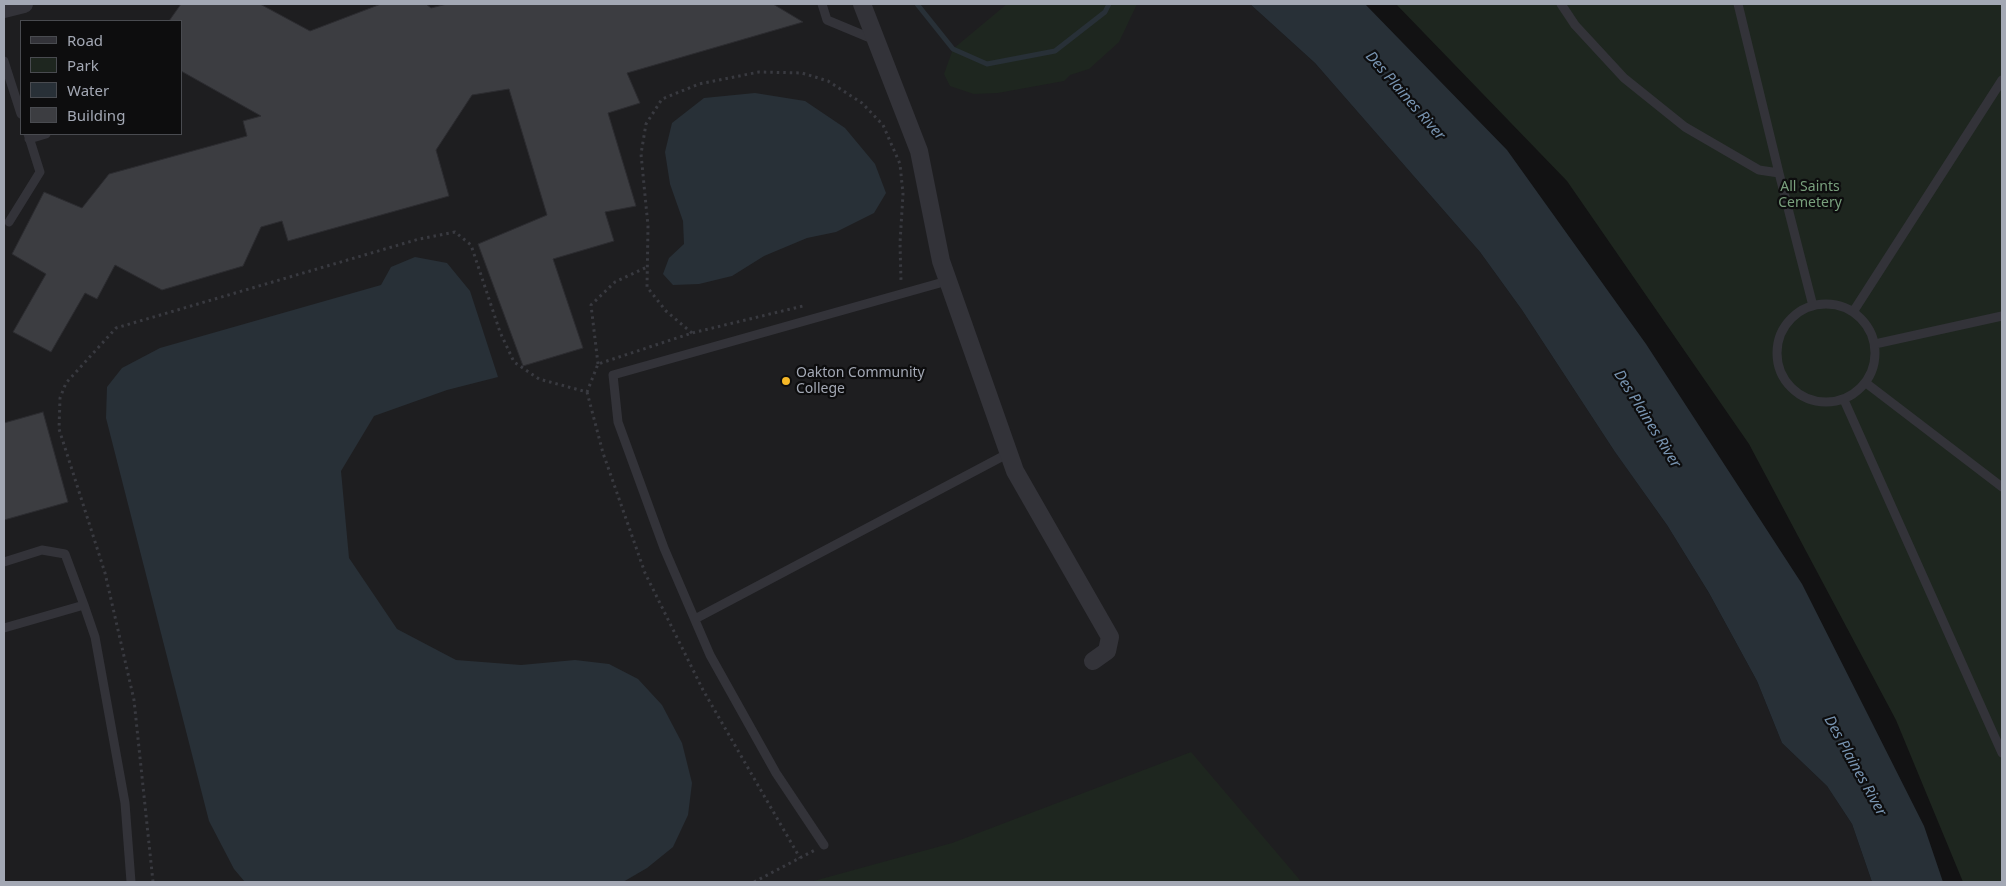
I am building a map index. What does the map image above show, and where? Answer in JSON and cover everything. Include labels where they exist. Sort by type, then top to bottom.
[{"type":"street","points":[[4,9],[24,4]]},
{"type":"street","points":[[862,4],[919,151],[941,261],[1015,471],[1110,637],[1107,651],[1093,661]]},
{"type":"lane","points":[[822,4],[827,20],[875,40]]},
{"type":"lane","points":[[1561,4],[1575,25],[1624,78],[1685,127],[1759,170],[1778,173]]},
{"type":"lane","points":[[1738,4],[1778,173],[1813,306]]},
{"type":"lane","points":[[4,61],[20,111]]},
{"type":"lane","points":[[1853,312],[2002,80]]},
{"type":"lane","points":[[9,222],[40,172],[29,136]]},
{"type":"lane","points":[[824,845],[776,773],[710,655],[664,548],[618,422],[612,375],[948,281]]},
{"type":"lane","points":[[1834,305],[1853,312],[1863,320],[1875,344],[1876,357],[1873,371],[1866,383],[1856,393],[1844,400],[1828,403],[1812,401],[1798,394],[1786,383],[1779,369],[1776,353],[1779,337],[1787,323],[1798,312],[1813,306],[1834,305]]},
{"type":"lane","points":[[1875,344],[2002,316]]},
{"type":"lane","points":[[1866,383],[2002,487]]},
{"type":"lane","points":[[1844,400],[2002,753]]},
{"type":"lane","points":[[695,619],[1009,453]]},
{"type":"lane","points":[[4,562],[42,550],[65,554],[95,637],[125,803],[131,882]]},
{"type":"lane","points":[[4,628],[84,605]]},
{"type":"path","points":[[692,333],[666,311],[647,287],[648,226],[641,154],[646,124],[662,99],[699,84],[759,72],[802,73],[828,82],[862,103],[883,125],[900,164],[903,194],[900,243],[902,294]]},
{"type":"path","points":[[153,882],[134,700],[105,573],[59,429],[60,398],[66,383],[116,328],[419,239],[455,232],[471,245],[500,332],[514,362],[539,379],[587,392]]},
{"type":"path","points":[[646,267],[615,282],[591,305],[598,364],[587,392],[603,453],[645,573],[703,690],[800,858]]},
{"type":"path","points":[[892,284],[901,282]]},
{"type":"path","points":[[598,364],[692,333],[806,305]]},
{"type":"path","points":[[754,882],[824,845]]},
{"type":"shaded area","name":"Oakton Community College","points":[[4,4],[1250,4],[1315,63],[1480,252],[1522,310],[1615,452],[1667,525],[1709,593],[1757,681],[1782,743],[1827,786],[1852,824],[1872,882],[4,882]]},
{"type":"green space","points":[[1007,4],[1137,4],[1119,42],[1089,69],[1070,75],[1064,81],[998,93],[974,94],[950,86],[944,74],[953,49]]},
{"type":"green space","name":"All Saints Cemetery","points":[[1396,4],[2002,4],[2002,882],[1963,882],[1896,720],[1749,444],[1567,181]]},
{"type":"green space","points":[[1191,752],[1300,882],[810,882],[952,843]]},
{"type":"water","name":"Des Plaines River","points":[[1250,4],[1365,4],[1507,150],[1646,344],[1802,584],[1924,826],[1943,882],[1872,882],[1852,824],[1827,786],[1782,743],[1757,681],[1709,593],[1667,525],[1615,452],[1522,310],[1480,252],[1315,63]]},
{"type":"water","points":[[755,93],[805,101],[845,128],[875,164],[886,193],[874,213],[836,232],[807,238],[764,256],[732,276],[699,284],[673,285],[663,274],[669,258],[684,244],[683,221],[670,184],[665,152],[672,123],[704,98]]},
{"type":"water","points":[[415,257],[447,263],[470,291],[498,377],[447,390],[374,416],[341,471],[349,558],[397,629],[456,660],[521,665],[575,660],[609,664],[638,679],[662,705],[682,743],[692,783],[688,815],[673,847],[647,868],[623,882],[245,882],[234,869],[209,821],[106,418],[107,387],[122,368],[160,348],[381,285],[391,267]]},
{"type":"building","points":[[181,4],[260,4],[310,31],[381,4],[426,4],[431,8],[447,4],[773,4],[803,22],[627,73],[640,103],[608,113],[636,206],[605,212],[614,241],[553,259],[583,348],[523,366],[478,244],[547,215],[509,89],[472,95],[436,150],[449,196],[288,241],[282,221],[261,227],[243,266],[162,290],[115,265],[97,299],[85,293],[51,352],[13,332],[46,274],[12,254],[44,192],[82,208],[109,174],[247,136],[243,121],[261,116],[182,72],[182,20],[170,20]]},
{"type":"building","points":[[43,412],[68,502],[4,520],[4,423]]},
{"type":"waterway","points":[[917,4],[953,49],[987,64],[1055,51],[1105,12],[1109,4]]},
{"type":"place","name":"Oakton Community College","points":[[786,381]]}]
